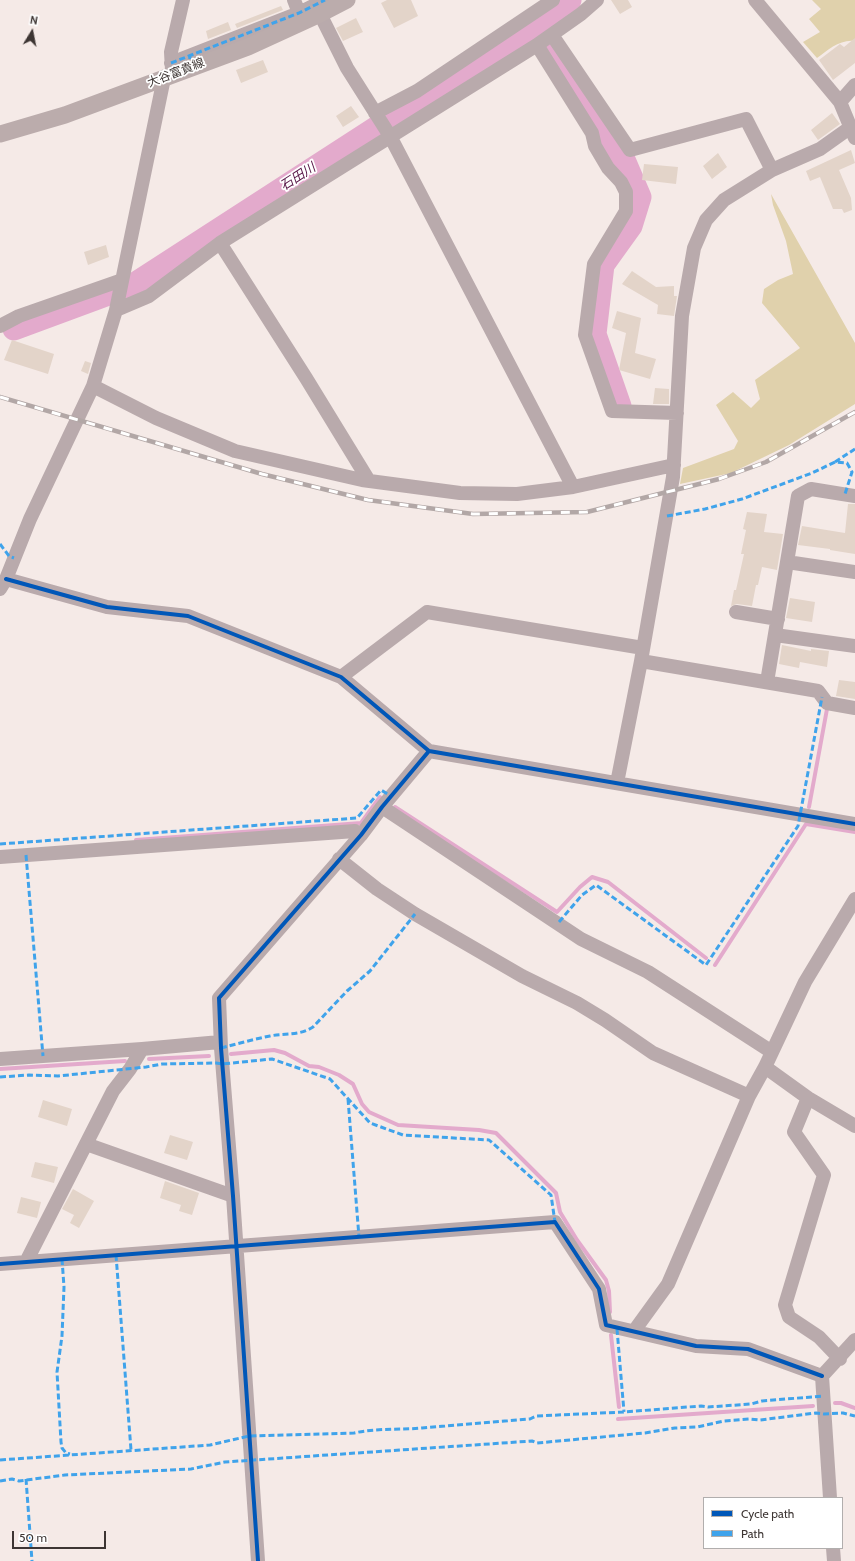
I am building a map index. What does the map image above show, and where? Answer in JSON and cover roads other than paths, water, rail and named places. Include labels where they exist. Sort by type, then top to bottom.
[{"type":"main road","name":"大谷富貴線","points":[[0,134],[65,115],[190,62],[248,47],[323,7],[347,0]]},
{"type":"street","points":[[183,0],[171,52],[169,72],[117,305],[93,386],[30,519],[3,584],[107,607],[188,616],[341,677],[429,751],[855,824]]},
{"type":"street","points":[[376,115],[417,91],[554,0]]},
{"type":"street","points":[[117,305],[149,296],[220,243],[537,45],[581,14],[597,0]]},
{"type":"street","points":[[617,783],[668,509],[673,471],[682,316],[694,248],[706,220],[724,200],[772,170],[853,133],[840,102],[755,0]]},
{"type":"street","points":[[190,62],[297,6],[323,7],[347,68],[390,136],[573,487]]},
{"type":"street","points":[[552,34],[630,150],[746,119],[772,170]]},
{"type":"street","points":[[537,45],[592,133],[595,146],[608,168],[621,182],[626,192],[626,211],[594,264],[585,335],[612,411],[677,413]]},
{"type":"street","points":[[840,102],[855,85]]},
{"type":"street","points":[[220,243],[306,378],[369,481]]},
{"type":"street","points":[[0,326],[18,316],[122,280]]},
{"type":"street","points":[[93,386],[156,418],[236,451],[369,481],[460,493],[517,494],[573,487],[673,471]]},
{"type":"street","points":[[767,682],[798,496],[811,489],[855,496]]},
{"type":"street","points":[[787,562],[855,572]]},
{"type":"street","points":[[341,677],[427,612],[642,654],[767,682],[818,691],[827,703],[855,708]]},
{"type":"street","points":[[736,612],[778,619]]},
{"type":"street","points":[[775,635],[855,646]]},
{"type":"street","points":[[258,1561],[233,1196],[220,1042],[219,998],[361,835],[382,807],[429,751]]},
{"type":"street","points":[[382,807],[581,939],[648,972],[772,1052]]},
{"type":"street","points":[[0,857],[355,831],[361,835]]},
{"type":"street","points":[[339,859],[377,889],[415,914],[522,976],[577,1003],[653,1053],[749,1096]]},
{"type":"street","points":[[634,1331],[668,1284],[749,1096],[765,1067],[805,982],[855,899]]},
{"type":"street","points":[[0,1059],[220,1042]]},
{"type":"street","points":[[26,1262],[113,1091],[130,1069],[142,1049]]},
{"type":"street","points":[[765,1067],[808,1098],[855,1126]]},
{"type":"street","points":[[808,1098],[794,1132],[824,1175],[785,1305],[789,1317],[819,1337],[840,1358]]},
{"type":"street","points":[[86,1144],[233,1196]]},
{"type":"street","points":[[0,1264],[555,1222],[599,1289],[606,1325],[617,1329],[634,1331],[696,1346],[748,1349],[822,1376]]},
{"type":"street","points":[[830,1497],[822,1376],[855,1340]]},
{"type":"street","points":[[833,1549],[834,1561]]},
{"type":"waterway","name":"石田川","points":[[14,329],[133,285],[535,25],[570,0]]},
{"type":"waterway","points":[[547,46],[625,162],[640,197],[631,226],[603,265],[595,334],[620,406]]},
{"type":"waterway","points":[[809,807],[827,709]]},
{"type":"waterway","points":[[136,840],[361,823],[380,797]]},
{"type":"waterway","points":[[395,807],[557,912],[580,887],[592,877],[608,882],[706,958]]},
{"type":"waterway","points":[[715,965],[806,824],[855,832]]},
{"type":"waterway","points":[[231,1054],[274,1050],[285,1053],[309,1066],[319,1067],[339,1075],[353,1084],[362,1104],[369,1112],[398,1125],[479,1130],[496,1133],[556,1193],[560,1212],[577,1240],[606,1280],[609,1291],[610,1312]]},
{"type":"waterway","points":[[149,1059],[209,1056]]},
{"type":"waterway","points":[[0,1069],[125,1061]]},
{"type":"waterway","points":[[611,1335],[619,1407]]},
{"type":"waterway","points":[[835,1403],[841,1403],[855,1408]]},
{"type":"waterway","points":[[618,1419],[813,1406]]},
{"type":"railway","points":[[0,397],[262,474],[368,500],[473,514],[587,512],[719,479],[766,462],[855,412]]}]
